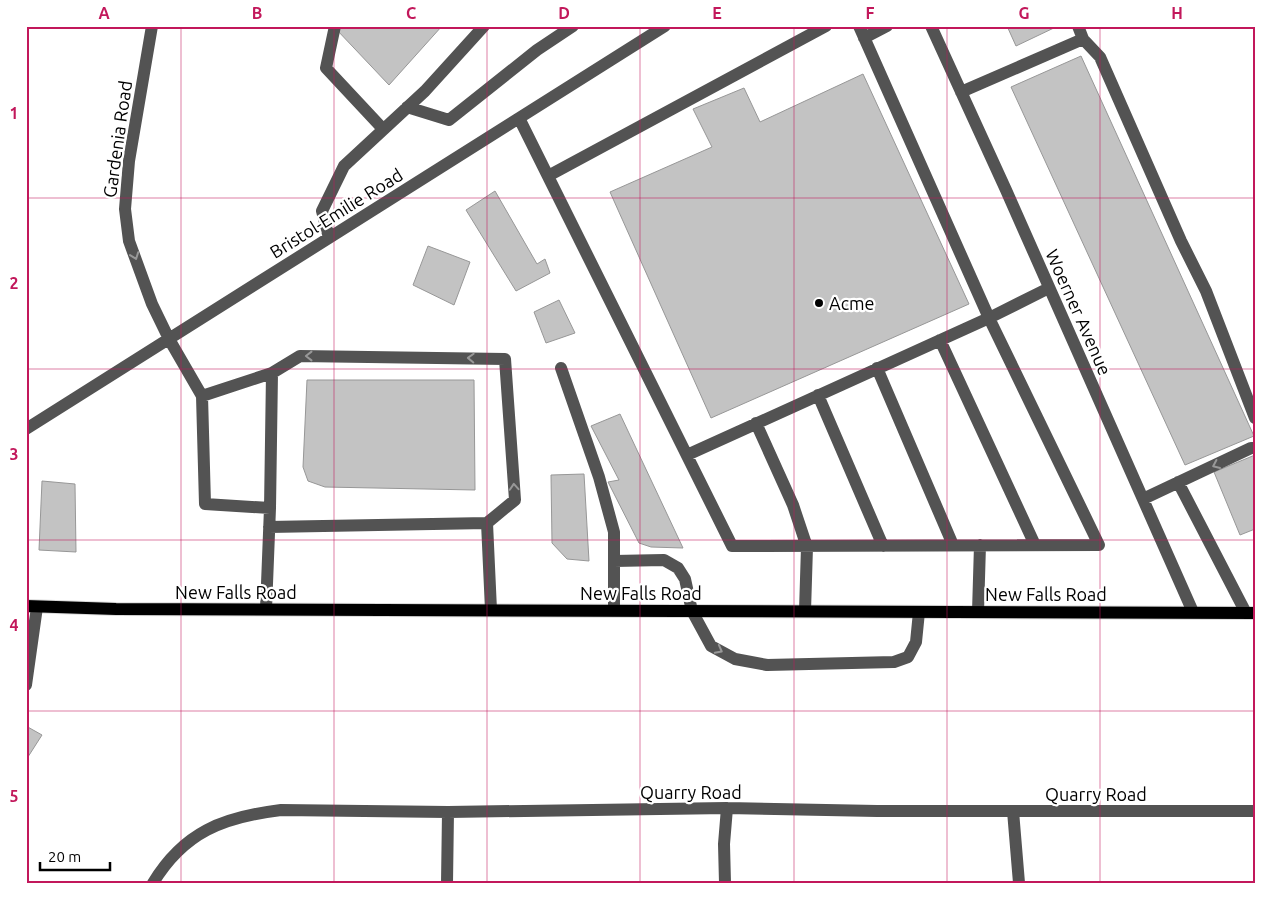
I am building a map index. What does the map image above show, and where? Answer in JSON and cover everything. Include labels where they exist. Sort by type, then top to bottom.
[{"type":"main road","name":"New Falls Road","points":[[32,606],[266,609],[1250,613]]},
{"type":"street","name":"Gardenia Road","points":[[152,26],[129,160],[125,209],[129,241],[152,304],[169,339],[202,396]]},
{"type":"street","points":[[335,26],[326,68],[383,129]]},
{"type":"street","points":[[329,238],[322,211],[344,166],[424,91],[484,26]]},
{"type":"street","points":[[407,107],[449,120],[537,50],[573,26]]},
{"type":"street","points":[[548,176],[826,26]]},
{"type":"street","points":[[519,118],[732,546],[1099,545],[989,318],[858,26]]},
{"type":"street","points":[[864,38],[886,26]]},
{"type":"street","name":"Woerner Avenue","points":[[931,26],[1193,612]]},
{"type":"street","points":[[1078,26],[1083,39],[1100,58],[1181,241],[1206,291],[1255,418]]},
{"type":"street","name":"Bristol-Emilie Road","points":[[26,430],[661,27]]},
{"type":"street","points":[[961,92],[1083,39]]},
{"type":"street","points":[[687,455],[989,318],[1049,288]]},
{"type":"street","points":[[940,340],[1035,545]]},
{"type":"street","points":[[269,527],[487,523],[515,500],[505,359],[434,356],[300,356],[272,373],[202,396],[205,504],[270,508]]},
{"type":"street","points":[[561,368],[599,477],[614,532],[614,610]]},
{"type":"street","points":[[877,368],[953,545]]},
{"type":"street","points":[[266,609],[272,373]]},
{"type":"street","points":[[818,395],[883,546]]},
{"type":"street","points":[[756,423],[794,505],[807,546],[806,611]]},
{"type":"street","points":[[1143,499],[1255,448]]},
{"type":"street","points":[[1178,482],[1250,613]]},
{"type":"street","points":[[487,523],[491,610]]},
{"type":"street","points":[[978,612],[980,545]]},
{"type":"street","points":[[614,562],[664,560],[678,568],[685,578],[692,611],[710,646],[735,659],[767,665],[894,662],[908,657],[916,642],[919,612]]},
{"type":"street","points":[[26,685],[32,606]]},
{"type":"street","points":[[725,883],[724,844],[727,808]]},
{"type":"street","name":"Quarry Road","points":[[153,883],[179,849],[202,831],[221,823],[264,812],[281,810],[448,812],[727,808],[1255,811]]},
{"type":"street","points":[[1014,811],[1018,883]]},
{"type":"street","points":[[447,883],[448,812]]},
{"type":"building","points":[[339,26],[442,26],[389,85],[336,29]]},
{"type":"building","points":[[1007,26],[1058,26],[1016,46]]},
{"type":"building","points":[[1081,56],[1254,436],[1185,465],[1011,87]]},
{"type":"building","points":[[863,74],[969,304],[711,418],[610,192],[712,147],[693,109],[744,88],[760,122]]},
{"type":"building","points":[[495,191],[537,264],[545,259],[550,273],[516,291],[466,210]]},
{"type":"building","points":[[428,246],[470,262],[454,305],[413,285]]},
{"type":"building","points":[[559,300],[575,333],[546,343],[534,312]]},
{"type":"building","points":[[307,380],[474,380],[475,490],[325,487],[308,481],[303,467]]},
{"type":"building","points":[[620,414],[683,548],[651,547],[639,543],[608,482],[619,480],[591,426]]},
{"type":"building","points":[[1255,455],[1255,529],[1240,535],[1214,472]]},
{"type":"building","points":[[584,474],[589,561],[567,559],[552,543],[551,475]]},
{"type":"building","points":[[42,481],[75,484],[76,552],[39,550]]},
{"type":"building","points":[[26,726],[42,735],[26,760]]},
{"type":"place","name":"Acme","points":[[819,303]]}]
